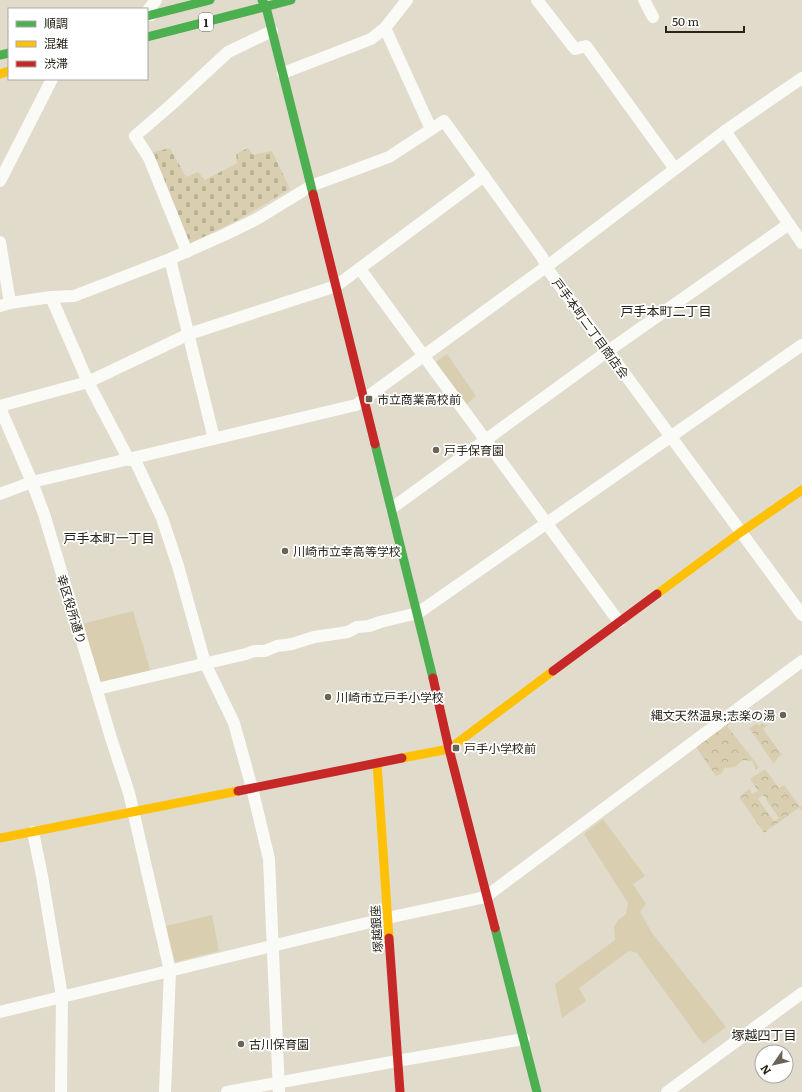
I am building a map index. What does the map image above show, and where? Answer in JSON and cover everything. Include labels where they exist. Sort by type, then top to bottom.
[{"type":"main road","name":"1","points":[[149,15],[210,0]]},
{"type":"main road","name":"1","points":[[148,37],[264,3],[291,0]]},
{"type":"main road","points":[[264,3],[283,73],[392,508],[449,749],[488,895],[537,1092]]},
{"type":"main road","points":[[0,838],[449,749],[741,532],[802,490]]},
{"type":"main road","name":"塚越銀座","points":[[377,763],[400,1092]]},
{"type":"street","points":[[149,15],[149,9],[156,0]]},
{"type":"street","points":[[283,73],[371,39],[385,28],[408,0]]},
{"type":"street","points":[[537,0],[575,49],[586,46],[675,169]]},
{"type":"street","points":[[644,0],[653,17]]},
{"type":"street","points":[[0,242],[5,305],[51,297],[74,296],[187,252],[256,219],[311,186],[389,157],[431,129],[385,28]]},
{"type":"street","points":[[187,252],[148,158],[135,136],[228,52],[272,31]]},
{"type":"street","points":[[0,494],[32,482],[356,405],[546,267],[725,131],[802,78]]},
{"type":"street","points":[[0,181],[51,80]]},
{"type":"street","name":"戸手本町二丁目商店会","points":[[431,129],[444,121],[542,257],[546,267],[802,615]]},
{"type":"street","points":[[725,131],[802,243]]},
{"type":"street","points":[[0,407],[88,382],[189,334],[336,286],[484,176]]},
{"type":"street","points":[[392,508],[608,351],[789,224]]},
{"type":"street","points":[[170,259],[214,439]]},
{"type":"street","points":[[360,269],[619,622]]},
{"type":"street","points":[[51,297],[88,382],[162,518],[178,566],[205,663],[234,723],[252,788],[269,859],[279,1087]]},
{"type":"street","points":[[97,689],[254,651],[265,651],[277,646],[292,644],[314,636],[348,632],[357,627],[369,626],[418,613],[546,522],[802,345]]},
{"type":"street","name":"幸区役所通り","points":[[0,407],[44,514],[73,615],[134,812],[170,970],[165,1092]]},
{"type":"street","points":[[0,1012],[273,945],[387,918],[481,898],[488,895],[802,661]]},
{"type":"street","points":[[33,832],[42,876],[62,996],[61,1092]]},
{"type":"street","points":[[667,1092],[802,993]]},
{"type":"street","points":[[227,1092],[279,1087],[397,1060],[524,1039]]},
{"type":"green space","points":[[170,148],[186,177],[198,172],[205,180],[237,163],[236,154],[248,148],[253,155],[272,151],[290,189],[238,220],[187,245],[150,153]]},
{"type":"green space","points":[[447,354],[476,396],[466,405],[434,363]]},
{"type":"green space","points":[[133,611],[151,673],[101,684],[82,624]]},
{"type":"green space","points":[[756,699],[757,703],[749,708],[750,710],[727,726],[759,767],[756,769],[752,761],[743,760],[735,767],[725,768],[721,774],[716,776],[696,747]]},
{"type":"green space","points":[[757,723],[759,726],[761,724],[768,725],[763,729],[782,755],[778,757],[774,764],[749,728]]},
{"type":"green space","points":[[765,769],[779,788],[784,785],[800,807],[764,833],[739,797],[749,789],[752,794],[758,791],[750,779]],"holes":[[[763,795],[779,818],[774,821],[758,799]]]},
{"type":"green space","points":[[603,819],[645,876],[633,884],[646,904],[640,912],[652,933],[726,1027],[703,1044],[637,953],[629,951],[579,988],[586,1001],[562,1018],[555,984],[615,940],[614,927],[618,920],[626,914],[628,903],[584,834]]},
{"type":"green space","points":[[212,915],[219,951],[175,962],[166,926]]},
{"type":"traffic: fast","points":[[148,16],[210,0]]},
{"type":"traffic: fast","points":[[262,0],[266,7],[313,194]]},
{"type":"traffic: fast","points":[[148,37],[291,0]]},
{"type":"traffic: fast","points":[[0,55],[8,53]]},
{"type":"traffic: fast","points":[[375,444],[433,678]]},
{"type":"traffic: fast","points":[[495,928],[537,1092]]},
{"type":"traffic: slow","points":[[0,74],[8,71]]},
{"type":"traffic: slow","points":[[657,594],[741,532],[802,490]]},
{"type":"traffic: slow","points":[[402,758],[449,749],[553,671]]},
{"type":"traffic: slow","points":[[377,763],[389,938]]},
{"type":"traffic: slow","points":[[0,838],[238,791]]},
{"type":"traffic: jam","points":[[313,194],[375,444]]},
{"type":"traffic: jam","points":[[553,671],[657,594]]},
{"type":"traffic: jam","points":[[433,678],[449,749],[495,928]]},
{"type":"traffic: jam","points":[[238,791],[402,758]]},
{"type":"traffic: jam","points":[[389,938],[400,1092]]},
{"type":"place","name":"市立商業高校前","points":[[369,399]]},
{"type":"place","name":"戸手保育園","points":[[436,450]]},
{"type":"place","name":"川崎市立幸高等学校","points":[[285,551]]},
{"type":"place","name":"川崎市立戸手小学校","points":[[328,697]]},
{"type":"place","name":"縄文天然温泉;志楽の湯","points":[[783,715]]},
{"type":"place","name":"戸手小学校前","points":[[456,748]]},
{"type":"place","name":"古川保育園","points":[[241,1044]]},
{"type":"district","name":"戸手本町二丁目","points":[[666,310]]},
{"type":"district","name":"戸手本町一丁目","points":[[109,537]]},
{"type":"district","name":"塚越四丁目","points":[[764,1034]]}]
